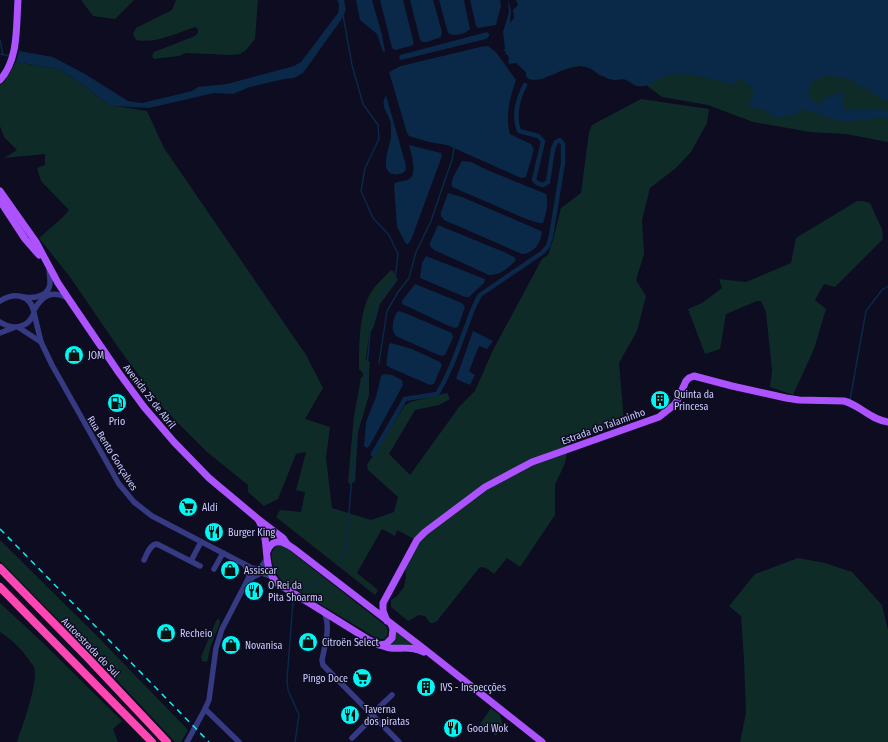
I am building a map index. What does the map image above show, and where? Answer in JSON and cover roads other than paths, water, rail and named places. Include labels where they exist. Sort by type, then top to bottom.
[{"type":"highway","name":"Autoestrada do Sul","points":[[0,568],[167,742]]},
{"type":"highway","points":[[0,586],[152,742]]},
{"type":"main road","points":[[0,80],[6,73],[11,62],[14,48],[18,0]]},
{"type":"main road","name":"Avenida 25 de Abril","points":[[0,191],[36,242],[58,283],[119,373],[158,425],[199,468],[258,519],[283,538],[287,544],[542,742]]},
{"type":"main road","name":"Avenida 25 de Abril","points":[[0,201],[25,239],[49,265]]},
{"type":"main road","name":"Estrada do Talaminho","points":[[383,603],[416,540],[485,487],[532,462],[659,417],[674,405],[686,381],[690,377],[697,376],[732,386],[786,398],[849,402],[871,416],[888,422]]},
{"type":"main road","name":"Avenida 25 de Abril","points":[[258,519],[263,528],[270,571],[277,583],[379,645],[390,648],[412,647],[433,656]]},
{"type":"main road","points":[[267,555],[269,546],[276,542],[280,541],[287,544]]},
{"type":"main road","points":[[368,606],[376,606],[383,603],[383,611],[393,630],[392,638],[386,644],[379,645]]},
{"type":"street","points":[[0,301],[11,296],[29,298],[42,295],[48,290],[50,279],[49,265]]},
{"type":"street","points":[[0,333],[24,326],[29,322],[38,302],[50,294],[60,294],[68,298]]},
{"type":"street","points":[[23,297],[29,300],[34,311]]},
{"type":"street","name":"Rua Bento Gonçalves","points":[[34,311],[41,342],[75,407],[125,492],[141,509],[152,516],[252,568],[259,569]]},
{"type":"street","points":[[0,322],[9,327],[17,328],[41,342]]},
{"type":"street","points":[[191,562],[201,542]]},
{"type":"street","points":[[144,560],[152,546],[155,544],[160,545],[200,566]]},
{"type":"street","points":[[214,569],[223,553]]},
{"type":"street","points":[[248,577],[262,567],[267,555]]},
{"type":"street","points":[[187,742],[206,709],[209,700],[216,648],[222,629],[244,588],[248,577],[248,571],[244,564]]},
{"type":"street","points":[[244,588],[253,577],[261,573],[273,578]]},
{"type":"street","points":[[324,612],[327,619],[327,630],[322,660],[323,665],[399,742]]},
{"type":"street","points":[[327,630],[333,623],[341,622]]},
{"type":"street","points":[[352,741],[373,715],[392,695]]},
{"type":"street","points":[[206,709],[239,742]]},
{"type":"water","points":[[337,0],[344,0],[346,10],[341,20],[303,73],[294,78],[250,87],[233,94],[214,93],[149,108],[114,106],[109,105],[72,77],[57,69],[16,62],[19,51],[53,57],[85,74],[128,101],[142,103],[192,91],[198,87],[227,84],[294,66],[301,62],[338,13],[339,5]]},
{"type":"water","points":[[356,0],[372,0],[382,35],[385,52],[383,52],[377,34],[360,20]]},
{"type":"water","points":[[380,0],[403,0],[414,44],[395,50],[392,48]]},
{"type":"water","points":[[410,0],[433,0],[442,32],[441,37],[427,42],[422,42],[420,40]]},
{"type":"water","points":[[439,0],[464,0],[470,29],[460,34],[453,35],[448,33]]},
{"type":"water","points":[[470,0],[500,0],[501,6],[496,25],[478,28],[476,26]]},
{"type":"water","points":[[508,0],[511,10],[510,23],[514,18],[513,10],[518,5],[516,0],[888,0],[888,100],[886,101],[849,79],[826,75],[812,82],[808,95],[817,104],[838,92],[844,93],[843,110],[884,110],[888,111],[888,119],[880,118],[842,122],[803,109],[794,115],[777,118],[762,109],[751,108],[748,105],[752,101],[753,90],[746,82],[738,78],[733,85],[701,76],[676,74],[664,76],[645,86],[637,86],[624,79],[609,79],[588,67],[578,66],[565,69],[541,79],[529,79],[526,76],[526,72],[516,63],[509,64],[509,58],[507,54],[504,54],[506,53],[505,51],[503,51],[505,49],[503,32],[509,12]]},
{"type":"water","points":[[487,32],[489,36],[486,39],[401,60],[399,59],[400,55]]},
{"type":"water","points":[[488,46],[496,52],[516,80],[509,107],[508,120],[510,134],[531,144],[534,149],[526,177],[521,178],[447,145],[429,142],[409,136],[389,72],[401,66]]},
{"type":"water","points":[[386,95],[405,162],[405,171],[401,174],[393,174],[389,172],[386,163],[391,137],[391,124],[384,107],[384,99]]},
{"type":"water","points":[[409,145],[441,153],[442,156],[411,240],[408,244],[406,244],[397,227],[394,185],[395,183],[409,179],[412,176],[414,170]]},
{"type":"water","points":[[462,161],[471,162],[546,194],[547,205],[543,223],[526,219],[452,187],[453,177]]},
{"type":"water","points":[[448,193],[462,197],[539,230],[542,232],[538,244],[530,252],[522,254],[444,220],[441,216],[441,212]]},
{"type":"water","points":[[438,225],[504,252],[514,257],[516,260],[500,273],[489,275],[434,250],[430,246],[430,243]]},
{"type":"water","points":[[426,256],[485,279],[484,283],[469,297],[465,297],[420,278],[422,263]]},
{"type":"water","points":[[415,284],[462,303],[465,307],[458,327],[455,328],[449,326],[402,304],[402,301]]},
{"type":"water","points":[[400,311],[452,333],[453,338],[445,355],[442,356],[436,354],[396,336],[393,331],[393,324],[397,312]]},
{"type":"water","points":[[473,331],[493,341],[487,349],[479,346],[469,371],[475,375],[470,385],[456,379]]},
{"type":"water","points":[[391,343],[412,349],[440,362],[442,365],[434,384],[430,385],[386,365],[389,344]]},
{"type":"water","points":[[384,374],[392,375],[402,380],[403,385],[367,448],[364,446],[366,422],[376,397],[381,376]]},
{"type":"waterway","points":[[338,561],[346,552],[356,424],[366,378],[371,322],[379,298],[395,279],[398,254],[389,235],[373,218],[361,191],[365,168],[379,139],[378,125],[363,104],[352,65],[343,15]]},
{"type":"waterway","points":[[0,40],[3,55]]},
{"type":"waterway","points":[[0,54],[10,56]]},
{"type":"waterway","points":[[373,454],[405,399],[437,394],[456,355],[473,308],[480,295],[543,252],[548,246],[563,163],[563,144],[560,140],[556,142],[553,149],[548,182],[543,185],[537,183],[534,180],[543,141],[538,136],[519,131],[516,119],[518,101],[525,85]]},
{"type":"waterway","points":[[379,363],[387,311],[398,292],[409,278],[416,252],[431,221],[452,160],[454,148]]},
{"type":"waterway","points":[[850,400],[866,311],[882,290],[888,286]]},
{"type":"waterway","points":[[302,590],[322,580]]},
{"type":"waterway","points":[[293,601],[287,680],[288,690],[299,715],[295,742]]},
{"type":"railway","points":[[0,529],[209,742]]},
{"type":"place","name":"JOM","points":[[74,355]]},
{"type":"place","name":"Quinta da Princesa","points":[[660,400]]},
{"type":"place","name":"Prio","points":[[117,403]]},
{"type":"place","name":"Aldi","points":[[188,507]]},
{"type":"place","name":"Burger King","points":[[214,532]]},
{"type":"place","name":"Assiscar","points":[[230,570]]},
{"type":"place","name":"O Rei da Pita Shoarma","points":[[254,591]]},
{"type":"place","name":"Recheio","points":[[166,633]]},
{"type":"place","name":"Citroën Select","points":[[308,642]]},
{"type":"place","name":"Novanisa","points":[[231,645]]},
{"type":"place","name":"Pingo Doce","points":[[362,678]]},
{"type":"place","name":"IVS - Inspecções","points":[[426,687]]},
{"type":"place","name":"Taverna dos piratas","points":[[350,715]]},
{"type":"place","name":"Good Wok","points":[[453,728]]}]
